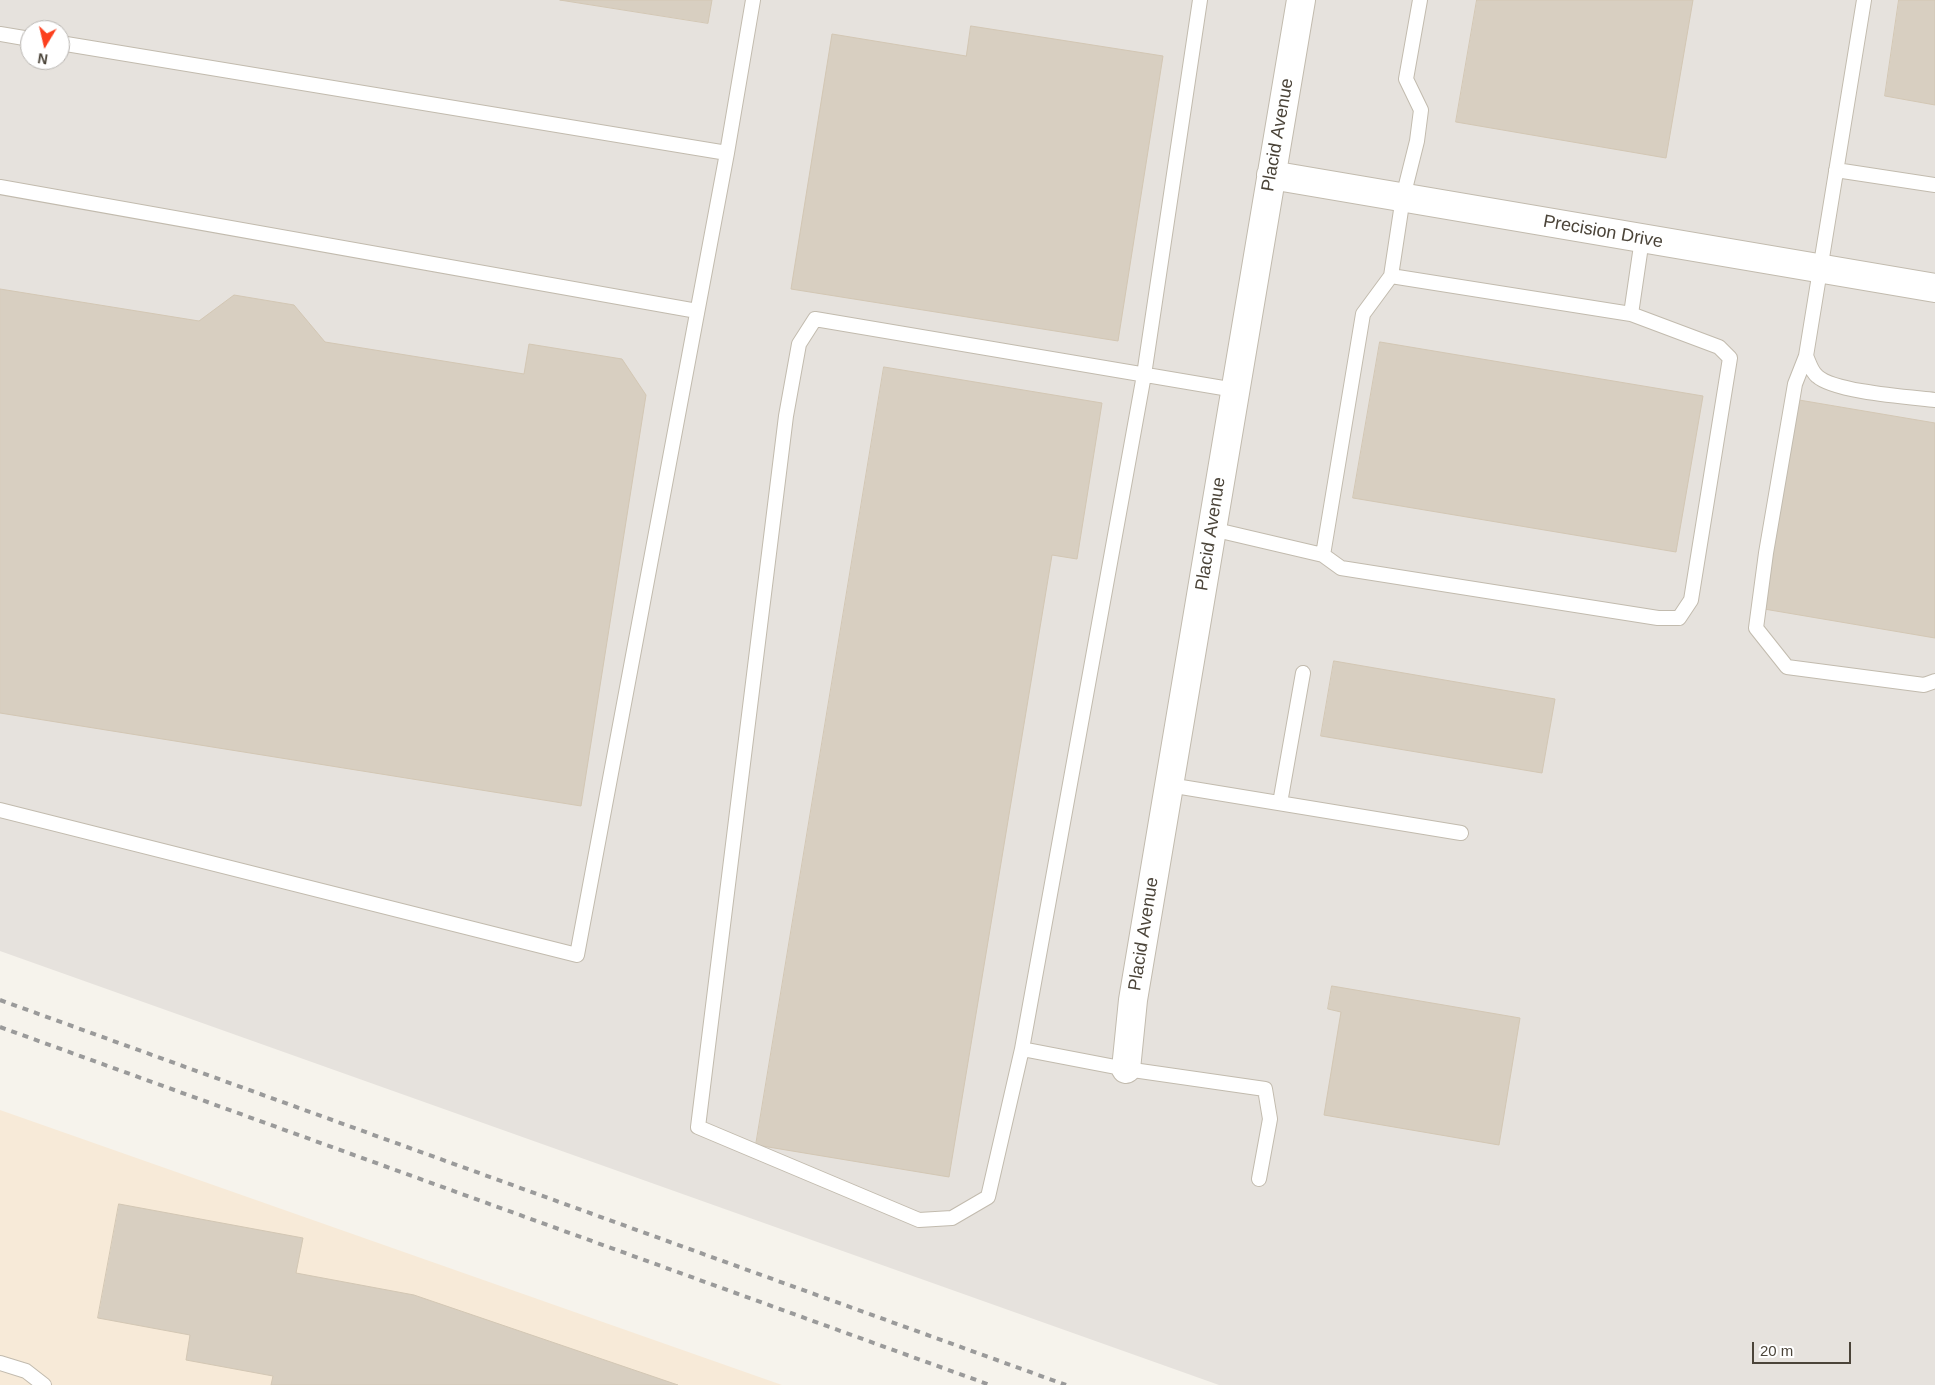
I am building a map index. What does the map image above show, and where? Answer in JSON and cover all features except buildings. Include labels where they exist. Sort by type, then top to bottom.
[{"type":"street","name":"Placid Avenue","points":[[1126,1069],[1133,1000],[1301,0]]},
{"type":"street","name":"Precision Drive","points":[[1271,175],[1935,288]]},
{"type":"lane","points":[[0,810],[577,955],[698,311],[754,0]]},
{"type":"lane","points":[[1200,0],[1144,375],[1022,1049],[988,1197],[952,1218],[919,1220],[698,1127],[786,416],[799,344],[816,319],[1144,375],[1235,390]]},
{"type":"lane","points":[[1324,555],[1363,314],[1391,276],[1403,197],[1417,141],[1421,110],[1406,79],[1420,0]]},
{"type":"lane","points":[[1864,0],[1806,356],[1795,384],[1766,553],[1756,628],[1787,667],[1924,685],[1935,681]]},
{"type":"lane","points":[[0,34],[20,37]]},
{"type":"lane","points":[[70,46],[727,153]]},
{"type":"lane","points":[[1836,170],[1935,185]]},
{"type":"lane","points":[[0,187],[698,311]]},
{"type":"lane","points":[[1631,314],[1642,239]]},
{"type":"lane","points":[[1212,529],[1324,555],[1341,568],[1658,618],[1679,618],[1692,600],[1730,358],[1719,347],[1631,314],[1391,276]]},
{"type":"lane","points":[[1806,356],[1817,376],[1836,386],[1935,400]]},
{"type":"lane","points":[[1280,803],[1303,673]]},
{"type":"lane","points":[[1169,785],[1461,833]]},
{"type":"lane","points":[[1022,1049],[1126,1069],[1265,1089],[1270,1119],[1259,1179]]},
{"type":"lane","points":[[0,1363],[26,1371],[44,1385]]},
{"type":"shaded area","points":[[0,0],[1935,0],[1935,1385],[1219,1385],[0,951]]},
{"type":"shaded area","points":[[0,1110],[782,1385],[0,1385]]},
{"type":"railway","points":[[0,1000],[1066,1385]]},
{"type":"railway","points":[[0,1027],[990,1385]]}]
